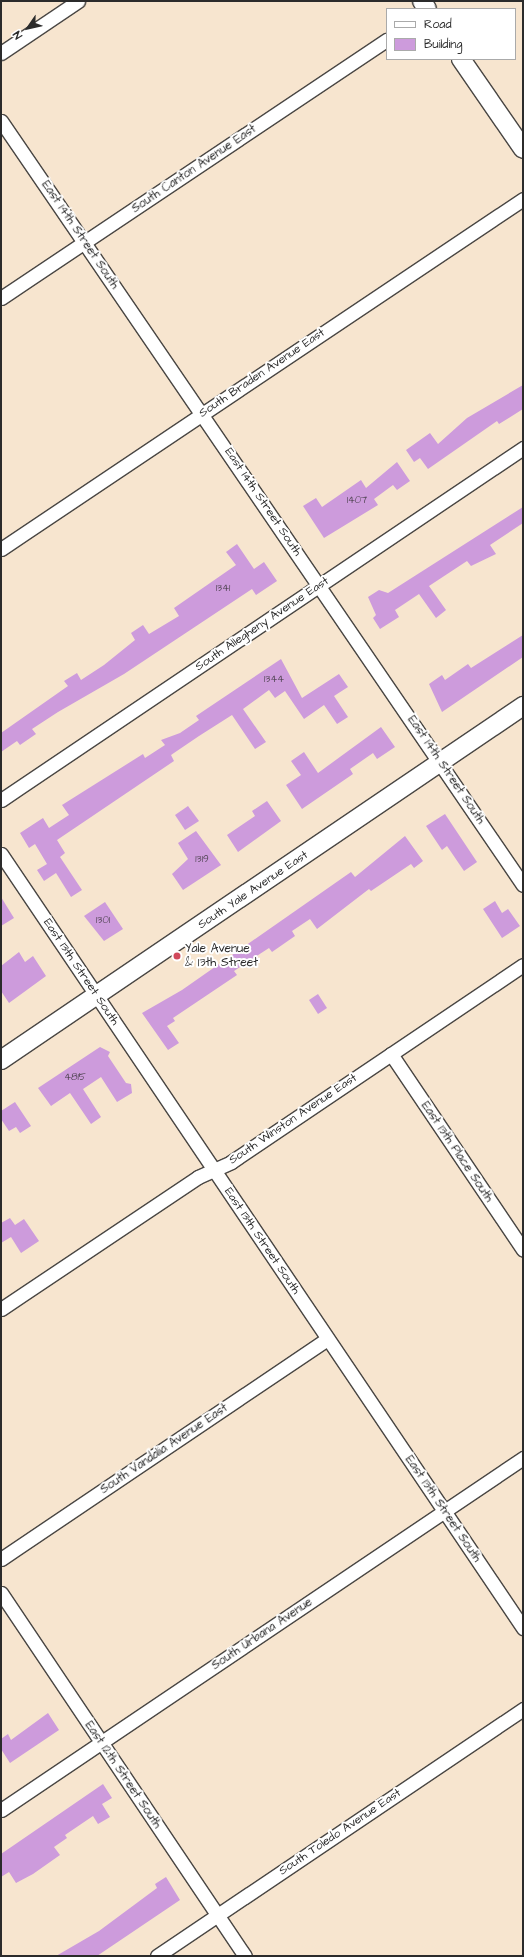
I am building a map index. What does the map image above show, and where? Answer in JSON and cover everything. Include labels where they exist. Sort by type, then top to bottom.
[{"type":"main road","points":[[462,60],[523,149]]},
{"type":"main road","name":"South Yale Avenue East","points":[[505,721],[523,706]]},
{"type":"main road","name":"South Yale Avenue East","points":[[1,1060],[505,721],[523,711]]},
{"type":"street","points":[[1,53],[78,1]]},
{"type":"street","name":"South Canton Avenue East","points":[[1,298],[386,41]]},
{"type":"street","name":"East 14th Street South","points":[[1,121],[320,585],[523,885]]},
{"type":"street","name":"South Braden Avenue East","points":[[1,549],[523,199]]},
{"type":"street","name":"South Allegheny Avenue East","points":[[1,800],[523,448]]},
{"type":"street","name":"East 13th Street South","points":[[1,854],[523,1628]]},
{"type":"street","name":"South Winston Avenue East","points":[[1,1309],[214,1169],[231,1162],[523,965]]},
{"type":"street","name":"East 13th Place South","points":[[391,1054],[523,1250]]},
{"type":"street","name":"South Vandalia Avenue East","points":[[1,1560],[327,1339]]},
{"type":"street","name":"South Urbana Avenue","points":[[1,1810],[523,1458]]},
{"type":"street","name":"East 12th Street South","points":[[1,1592],[245,1956]]},
{"type":"street","name":"South Toledo Avenue East","points":[[157,1956],[523,1709]]},
{"type":"building","points":[[523,385],[523,409],[499,424],[497,421],[428,469],[420,458],[414,462],[406,450],[430,433],[438,444],[467,418]]},
{"type":"building","points":[[397,462],[410,481],[397,490],[393,485],[374,499],[378,505],[324,538],[303,506],[316,498],[322,507],[361,480],[366,488]]},
{"type":"building","points":[[523,507],[523,523],[490,545],[496,554],[471,566],[467,561],[429,586],[446,610],[436,618],[419,594],[395,610],[399,617],[380,629],[373,618],[376,615],[368,597],[379,590],[388,593]]},
{"type":"building","points":[[237,544],[254,569],[264,562],[277,581],[256,595],[252,589],[124,674],[58,712],[32,729],[36,734],[20,745],[17,741],[1,752],[1,733],[68,686],[64,681],[77,673],[81,680],[104,665],[135,640],[131,633],[143,625],[149,634],[179,616],[174,608],[236,565],[226,552]]},
{"type":"building","points":[[523,635],[523,657],[442,712],[429,684],[442,675],[445,680],[468,664],[471,668]]},
{"type":"building","points":[[281,659],[302,698],[339,674],[348,687],[334,696],[348,717],[337,724],[324,705],[304,719],[285,691],[275,698],[269,690],[243,709],[266,742],[255,749],[232,715],[171,755],[174,761],[57,840],[65,853],[60,857],[82,890],[71,897],[56,873],[44,881],[37,870],[47,864],[35,844],[29,848],[20,833],[43,818],[49,828],[69,815],[62,805],[143,754],[145,758],[165,745],[161,740],[180,733],[199,720],[196,716]]},
{"type":"building","points":[[381,727],[395,747],[377,759],[373,753],[350,769],[353,774],[302,809],[286,785],[301,775],[291,761],[304,752],[318,773]]},
{"type":"building","points":[[267,801],[281,821],[238,852],[227,835],[255,816],[252,811]]},
{"type":"building","points":[[188,806],[199,821],[185,830],[175,815]]},
{"type":"building","points":[[445,814],[477,862],[464,871],[447,846],[442,850],[426,826]]},
{"type":"building","points":[[196,831],[221,865],[183,890],[172,874],[188,859],[178,843]]},
{"type":"building","points":[[405,836],[423,861],[414,868],[411,864],[371,891],[369,889],[317,929],[310,919],[292,931],[295,936],[272,952],[269,948],[234,971],[237,975],[173,1018],[175,1021],[167,1026],[179,1043],[168,1050],[142,1013],[182,990],[351,872],[355,877]]},
{"type":"building","points":[[1,897],[14,918],[1,926]]},
{"type":"building","points":[[495,901],[502,913],[508,909],[520,926],[502,938],[483,909]]},
{"type":"building","points":[[105,902],[123,929],[104,941],[84,916]]},
{"type":"building","points":[[19,952],[25,962],[33,956],[46,976],[9,1003],[1,991],[1,966]]},
{"type":"building","points":[[318,994],[327,1008],[318,1014],[309,1000]]},
{"type":"building","points":[[100,1047],[110,1052],[108,1056],[126,1083],[131,1084],[132,1093],[117,1102],[101,1077],[83,1089],[101,1117],[91,1124],[70,1093],[51,1106],[38,1088]]},
{"type":"building","points":[[15,1102],[31,1126],[20,1133],[16,1127],[9,1131],[1,1119],[1,1111]]},
{"type":"building","points":[[10,1218],[15,1225],[24,1219],[39,1241],[21,1253],[11,1237],[1,1243],[1,1223]]},
{"type":"building","points":[[48,1713],[59,1730],[10,1763],[1,1749],[1,1739],[8,1734],[11,1740]]},
{"type":"building","points":[[103,1784],[112,1798],[102,1804],[110,1817],[98,1824],[93,1816],[65,1835],[67,1838],[54,1847],[60,1855],[33,1874],[16,1883],[9,1872],[1,1877],[1,1854]]},
{"type":"building","points":[[166,1877],[180,1900],[97,1956],[56,1956],[99,1931],[157,1888],[155,1884]]},
{"type":"place","name":"Yale Avenue & 13th Street","points":[[177,956]]}]
